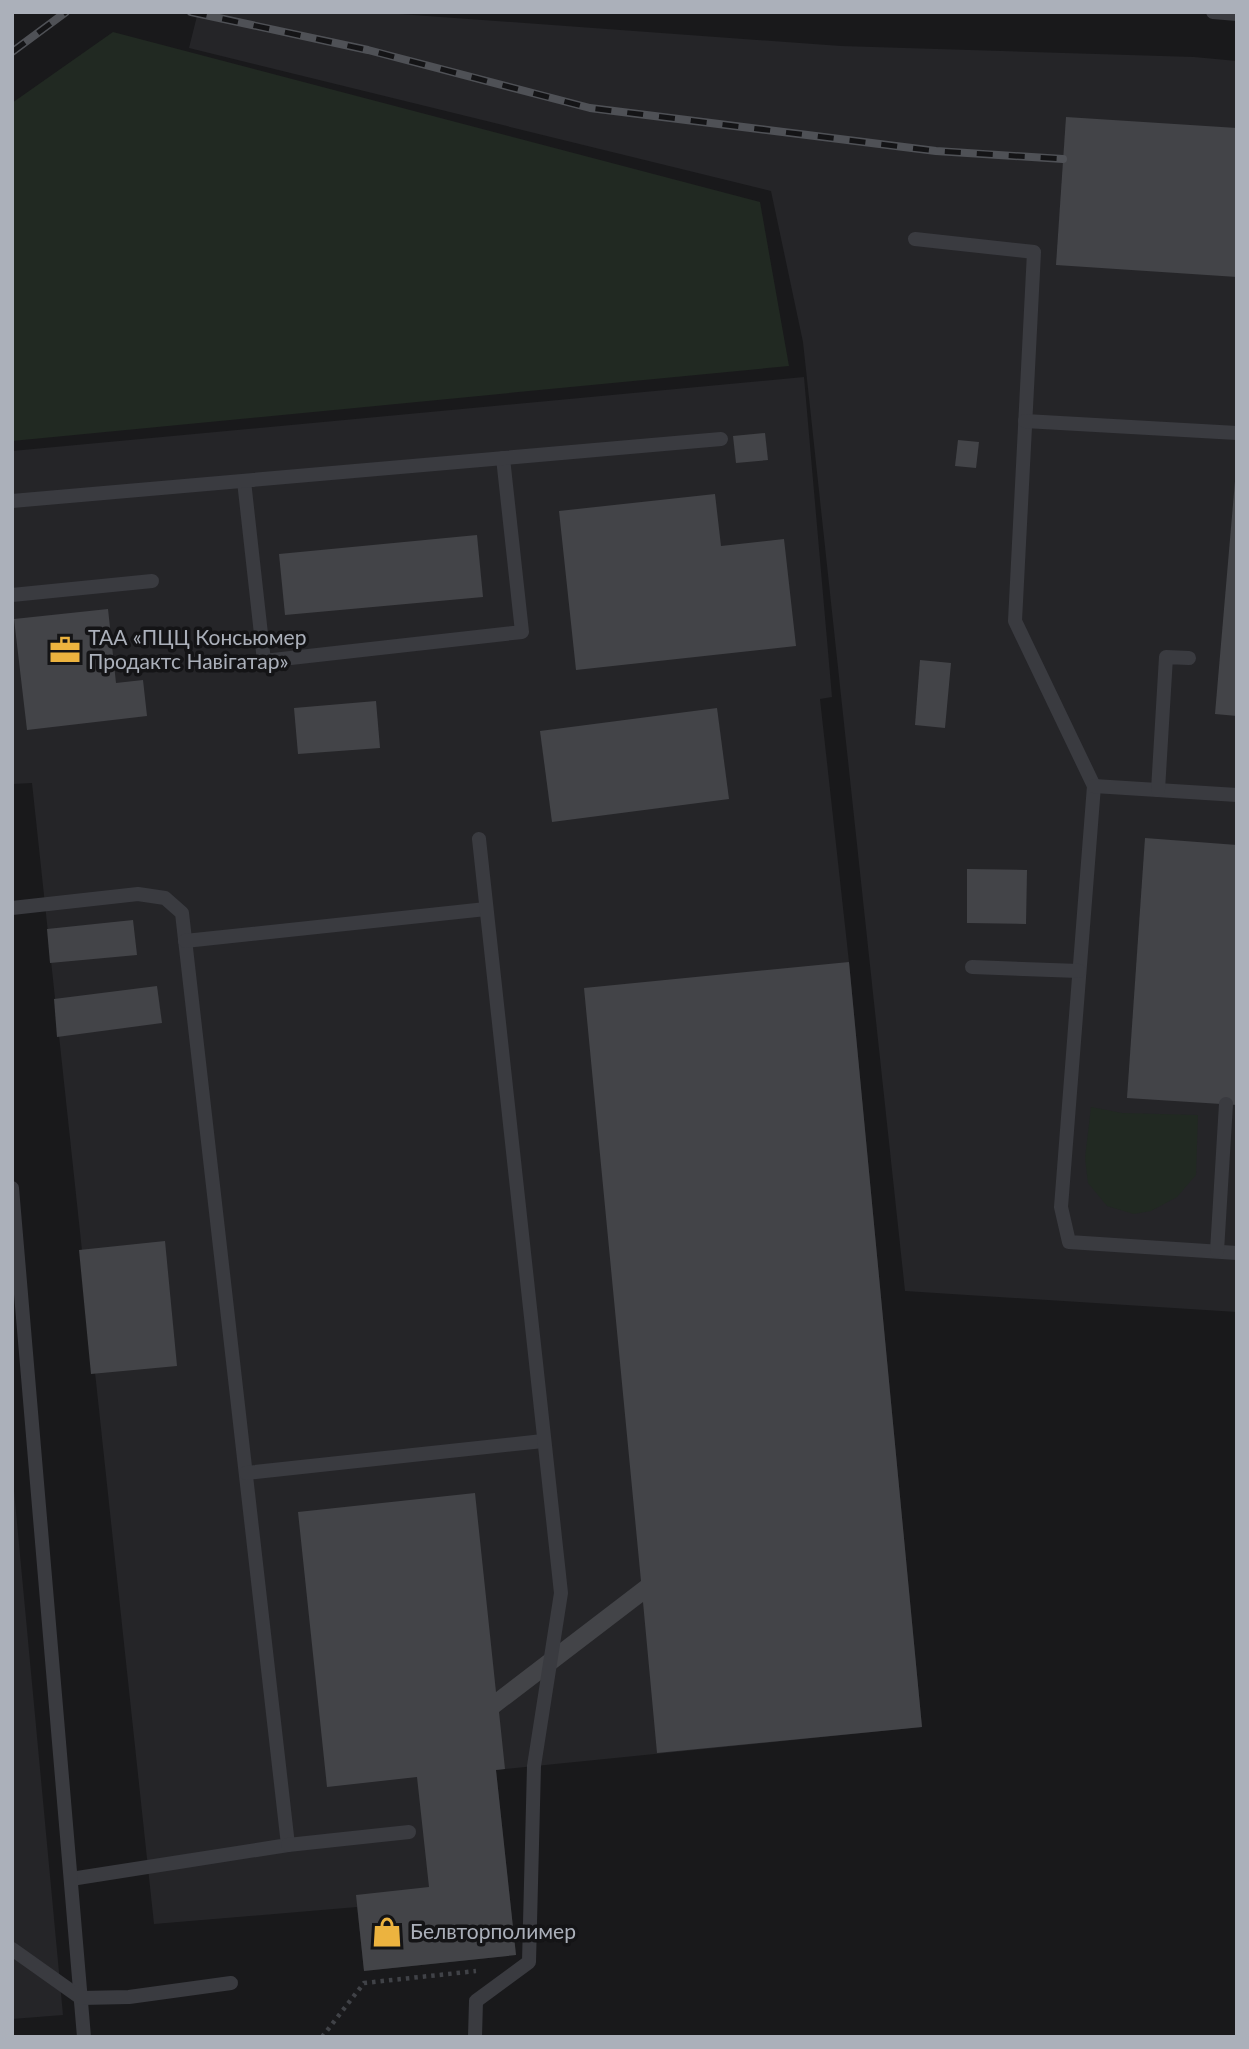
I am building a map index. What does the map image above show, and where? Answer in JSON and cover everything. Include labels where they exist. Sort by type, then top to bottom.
[{"type":"lane","points":[[1213,12],[1237,14]]},
{"type":"lane","points":[[915,239],[1034,252],[1015,621],[1094,786],[1061,1207],[1069,1242],[1237,1253]]},
{"type":"lane","points":[[1025,421],[1237,433]]},
{"type":"lane","points":[[12,501],[721,439]]},
{"type":"lane","points":[[244,481],[264,660],[522,632],[503,458]]},
{"type":"lane","points":[[12,595],[152,581]]},
{"type":"lane","points":[[1158,790],[1166,657],[1189,658]]},
{"type":"lane","points":[[1094,786],[1237,795]]},
{"type":"lane","points":[[475,2037],[476,2001],[529,1962],[534,1766],[561,1593],[479,839]]},
{"type":"lane","points":[[12,908],[138,894],[165,898],[182,913],[288,1845]]},
{"type":"lane","points":[[185,941],[486,909]]},
{"type":"lane","points":[[972,967],[1079,971]]},
{"type":"lane","points":[[1217,1251],[1226,1104]]},
{"type":"lane","points":[[12,1188],[16,1286],[84,2037]]},
{"type":"lane","points":[[246,1473],[543,1441]]},
{"type":"lane","points":[[71,1879],[288,1845],[409,1832]]},
{"type":"lane","points":[[12,1949],[81,1998],[129,1997],[231,1983]]},
{"type":"path","points":[[322,2037],[364,1983],[522,1967]]},
{"type":"shaded area","points":[[198,12],[372,12],[841,46],[1194,57],[1237,61],[1237,1312],[905,1291],[803,342],[771,191],[189,48]]},
{"type":"shaded area","points":[[113,32],[760,202],[789,366],[12,441],[12,103]]},
{"type":"shaded area","points":[[804,377],[832,697],[820,699],[849,962],[922,1727],[496,1770],[516,1955],[364,1971],[357,1907],[154,1924],[32,783],[12,784],[12,451]]},
{"type":"shaded area","points":[[1091,1107],[1122,1113],[1198,1115],[1196,1175],[1177,1197],[1151,1211],[1134,1214],[1107,1206],[1088,1183],[1085,1158]]},
{"type":"shaded area","points":[[12,1469],[63,2015],[12,2019]]},
{"type":"building","points":[[1066,117],[1237,128],[1237,277],[1056,265]]},
{"type":"building","points":[[765,433],[768,460],[736,463],[733,436]]},
{"type":"building","points":[[958,440],[979,442],[976,468],[955,466]]},
{"type":"building","points":[[1237,481],[1237,716],[1215,714]]},
{"type":"building","points":[[715,494],[721,546],[784,539],[796,646],[576,670],[559,511]]},
{"type":"building","points":[[477,535],[483,597],[285,615],[279,554]]},
{"type":"building","name":"ТАА «ПЦЦ Консьюмер Продактс Навігатар»","points":[[108,609],[116,683],[143,680],[147,716],[27,730],[14,619]]},
{"type":"building","points":[[920,660],[951,663],[945,728],[915,725]]},
{"type":"building","points":[[376,701],[380,748],[298,754],[294,708]]},
{"type":"building","points":[[717,708],[729,799],[552,822],[540,731]]},
{"type":"building","points":[[1145,838],[1237,845],[1237,1105],[1127,1098]]},
{"type":"building","points":[[967,869],[1027,870],[1026,924],[967,923]]},
{"type":"building","points":[[133,920],[137,955],[50,963],[47,929]]},
{"type":"building","points":[[849,962],[922,1727],[657,1753],[643,1602],[499,1712],[505,1769],[496,1770],[516,1955],[364,1971],[356,1895],[429,1887],[417,1777],[327,1787],[298,1512],[475,1493],[496,1692],[641,1581],[584,988]]},
{"type":"building","points":[[157,986],[162,1023],[57,1037],[54,999]]},
{"type":"building","points":[[165,1241],[177,1366],[91,1374],[79,1250]]},
{"type":"railway","points":[[12,52],[66,12]]},
{"type":"railway","points":[[191,12],[368,50],[590,108],[936,151],[1063,159]]},
{"type":"place","name":"ТАА «ПЦЦ Консьюмер Продактс Навігатар»","points":[[65,650]]},
{"type":"place","name":"Белвторполимер","points":[[387,1932]]}]
